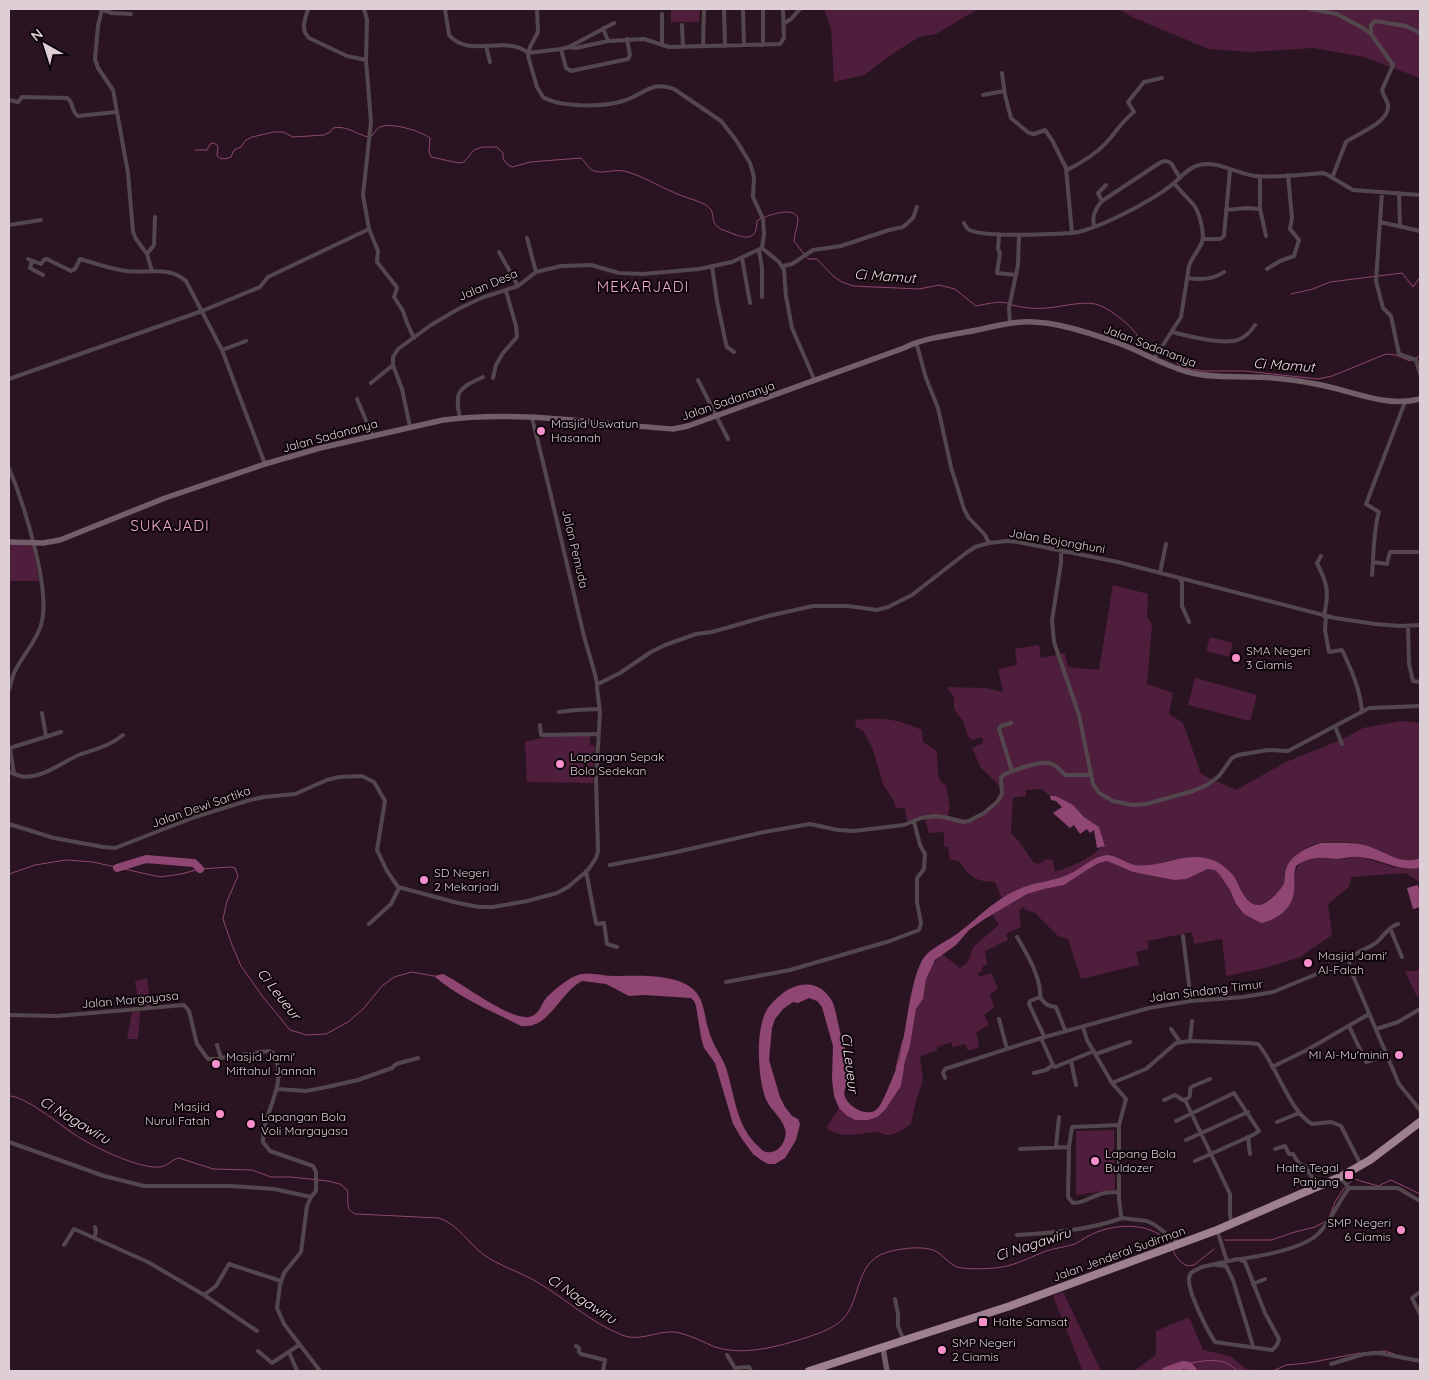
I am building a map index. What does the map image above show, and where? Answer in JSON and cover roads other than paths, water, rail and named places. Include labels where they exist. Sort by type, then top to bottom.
[{"type":"highway","name":"Jalan Jenderal Sudirman","points":[[809,1371],[1010,1306],[1167,1250],[1232,1224],[1341,1179],[1420,1122]]},
{"type":"street","points":[[131,14],[101,9],[94,55],[98,68],[113,90],[128,173],[133,232],[147,254],[152,271]]},
{"type":"street","points":[[308,9],[303,27],[305,33],[310,38],[347,56],[366,60]]},
{"type":"street","points":[[364,9],[367,20],[366,60],[371,105],[370,137],[363,195],[369,230],[378,251],[377,262],[397,287],[394,298],[403,310],[414,338]]},
{"type":"street","points":[[445,9],[447,29],[452,39],[466,45],[515,46],[524,49],[528,53],[538,91],[546,99],[575,105],[607,104],[623,101],[652,87],[662,86],[674,89],[721,122],[750,163],[754,177],[753,197],[762,218],[764,234],[761,249],[762,297]]},
{"type":"street","points":[[528,53],[538,32],[537,9]]},
{"type":"street","points":[[724,9],[725,46]]},
{"type":"street","points":[[763,45],[764,9]]},
{"type":"street","points":[[569,47],[576,48],[626,39],[644,39],[662,45],[683,47],[782,43],[784,38],[782,9]]},
{"type":"street","points":[[783,24],[791,19],[800,9]]},
{"type":"street","points":[[1310,9],[1343,16],[1363,28],[1371,34],[1392,67],[1382,90],[1388,105],[1386,112],[1368,131],[1346,142],[1332,178]]},
{"type":"street","points":[[703,45],[704,10]]},
{"type":"street","points":[[743,10],[744,45]]},
{"type":"street","points":[[662,14],[662,45]]},
{"type":"street","points":[[1371,34],[1371,25],[1375,22],[1406,26],[1420,33]]},
{"type":"street","points":[[528,53],[561,50],[614,23]]},
{"type":"street","points":[[682,25],[683,47]]},
{"type":"street","points":[[603,28],[608,41]]},
{"type":"street","points":[[561,50],[566,68],[571,71],[628,59],[630,55],[626,39]]},
{"type":"street","points":[[486,46],[490,62]]},
{"type":"street","points":[[1002,73],[1004,91],[1010,115],[1014,121],[1031,134],[1045,130],[1058,150],[1067,170],[1072,233]]},
{"type":"street","points":[[1067,170],[1086,160],[1097,151],[1127,117],[1134,112],[1128,102],[1144,82],[1162,78]]},
{"type":"street","points":[[983,95],[1004,91]]},
{"type":"street","points":[[9,100],[18,102],[22,97],[67,98],[70,100],[75,114],[78,116],[116,112]]},
{"type":"street","points":[[1094,226],[1093,216],[1096,208],[1102,201],[1161,162],[1171,163],[1180,178]]},
{"type":"street","points":[[964,223],[967,229],[971,231],[999,234],[1072,233],[1094,226],[1142,205],[1174,183],[1190,169],[1202,164],[1215,165],[1243,174],[1260,176],[1326,174],[1353,190],[1420,196]]},
{"type":"street","points":[[1203,239],[1223,237],[1230,170]]},
{"type":"street","points":[[1268,270],[1278,262],[1294,256],[1300,240],[1290,229],[1292,218],[1288,175]]},
{"type":"street","points":[[1260,176],[1260,209],[1266,236]]},
{"type":"street","points":[[1154,359],[1181,317],[1192,258],[1203,239],[1195,206],[1181,193],[1174,183]]},
{"type":"street","points":[[1102,201],[1098,192],[1106,184]]},
{"type":"street","points":[[1382,192],[1376,276],[1381,304],[1385,312],[1391,316],[1398,354],[1414,359],[1420,374]]},
{"type":"street","points":[[1399,193],[1400,226]]},
{"type":"street","points":[[783,266],[792,264],[807,252],[817,248],[841,246],[903,227],[913,218],[917,206]]},
{"type":"street","points":[[1226,210],[1260,209]]},
{"type":"street","points":[[147,254],[154,245],[155,217]]},
{"type":"street","points":[[9,225],[41,220]]},
{"type":"street","points":[[1380,222],[1420,232]]},
{"type":"street","points":[[9,379],[202,311],[260,287],[268,277],[369,230]]},
{"type":"street","points":[[999,234],[998,249],[1000,253],[997,272],[1016,275]]},
{"type":"street","points":[[1010,324],[1009,307],[1016,275],[1019,235]]},
{"type":"street","points":[[527,238],[536,272]]},
{"type":"street","points":[[761,249],[783,266],[792,328],[815,381]]},
{"type":"street","name":"Jalan Desa","points":[[393,365],[394,352],[460,308],[484,297],[518,286],[536,272],[565,265],[591,265],[619,273],[643,274],[699,269],[742,258],[761,249]]},
{"type":"street","points":[[499,252],[518,286]]},
{"type":"street","points":[[742,258],[750,303]]},
{"type":"street","points":[[43,275],[30,268],[30,260],[41,264],[47,259],[71,271],[80,259],[126,271],[152,271],[181,276],[186,281],[222,350],[264,464]]},
{"type":"street","points":[[712,266],[726,344],[734,352]]},
{"type":"street","points":[[1188,278],[1201,280],[1218,276],[1224,272]]},
{"type":"street","points":[[493,378],[496,365],[503,353],[517,337],[516,326],[506,290]]},
{"type":"street","name":"Jalan Sadananya","points":[[9,542],[43,543],[60,540],[164,498],[264,464],[410,427],[460,418],[532,418],[673,429],[696,424],[916,342],[939,336],[1010,324],[1043,323],[1082,332],[1117,342],[1175,368],[1205,376],[1276,378],[1318,384],[1361,396],[1405,402],[1420,399]]},
{"type":"street","points":[[1172,332],[1202,340],[1236,340],[1246,335],[1255,325]]},
{"type":"street","points":[[222,350],[246,341]]},
{"type":"street","points":[[916,342],[926,378],[939,413],[952,472],[964,509],[968,517],[985,535],[989,543]]},
{"type":"street","points":[[370,383],[393,365],[402,389],[410,427]]},
{"type":"street","points":[[460,418],[457,404],[458,393],[462,388],[483,377]]},
{"type":"street","points":[[698,380],[728,439]]},
{"type":"street","points":[[357,399],[372,436]]},
{"type":"street","points":[[1372,575],[1375,522],[1379,512],[1366,504],[1405,402]]},
{"type":"street","name":"Jalan Pemuda","points":[[532,418],[593,672],[598,684]]},
{"type":"street","points":[[9,468],[19,494],[33,543],[44,594],[43,618],[34,642],[15,670],[9,690]]},
{"type":"street","name":"Jalan Bojonghuni","points":[[598,684],[620,673],[651,652],[696,634],[712,632],[768,616],[814,606],[848,606],[877,610],[888,607],[912,595],[975,547],[1007,541],[1061,552],[1074,552],[1180,579],[1209,584],[1325,616],[1369,623],[1420,625]]},
{"type":"street","points":[[1160,573],[1166,544]]},
{"type":"street","points":[[1061,552],[1052,620],[1054,642],[1079,715],[1091,775],[1096,789],[1108,799],[1126,804],[1146,804],[1193,791],[1207,785],[1219,776],[1232,758],[1238,755],[1268,750],[1288,751],[1369,708],[1420,706]]},
{"type":"street","points":[[1373,562],[1387,564],[1390,552],[1420,552]]},
{"type":"street","points":[[1320,556],[1316,563],[1328,589],[1325,630],[1329,652],[1342,650],[1355,678],[1362,712]]},
{"type":"street","points":[[1180,579],[1182,583],[1182,606],[1189,622]]},
{"type":"street","points":[[1408,626],[1410,669],[1413,681],[1420,682]]},
{"type":"street","points":[[369,924],[390,904],[399,888],[458,903],[479,907],[493,907],[527,902],[557,894],[586,871],[596,858],[598,851],[596,784],[600,709],[598,684]]},
{"type":"street","points":[[559,712],[600,709]]},
{"type":"street","points":[[42,713],[46,736]]},
{"type":"street","points":[[1011,723],[1001,726],[999,729],[1012,771]]},
{"type":"street","points":[[540,725],[540,735],[598,734]]},
{"type":"street","points":[[1335,726],[1342,744]]},
{"type":"street","points":[[14,774],[10,748],[60,732]]},
{"type":"street","points":[[9,772],[22,776],[40,774],[80,755],[108,745],[123,735]]},
{"type":"street","points":[[610,865],[672,854],[764,832],[810,824],[838,830],[854,831],[904,825],[921,818],[935,816],[963,822],[974,819],[992,808],[1002,794],[1002,775],[1012,771],[1047,762],[1056,766],[1065,775],[1091,775]]},
{"type":"street","name":"Jalan Dewi Sartika","points":[[9,824],[54,838],[103,848],[115,848],[195,817],[250,800],[296,794],[327,780],[339,777],[362,776],[374,782],[385,802],[377,850],[391,878],[399,888]]},
{"type":"street","points":[[726,982],[790,970],[890,941],[918,930],[921,923],[917,902],[917,878],[924,869],[925,854],[914,822]]},
{"type":"street","points":[[586,871],[596,922],[597,924],[604,923],[606,944],[617,947]]},
{"type":"street","points":[[1398,924],[1390,928],[1378,942],[1355,954],[1348,968],[1352,973],[1399,1084],[1420,1110]]},
{"type":"street","points":[[1390,928],[1402,958]]},
{"type":"street","points":[[1183,936],[1191,1001]]},
{"type":"street","points":[[1017,937],[1032,962],[1041,993],[1040,997],[1044,1004],[1056,1007],[1065,1030]]},
{"type":"street","name":"Jalan Sindang Timur","points":[[945,1078],[945,1069],[1065,1030],[1138,1010],[1191,1001],[1243,997],[1274,992],[1324,971],[1348,968]]},
{"type":"street","points":[[1040,997],[1029,1002],[1053,1065]]},
{"type":"street","name":"Jalan Margayasa","points":[[9,1015],[57,1016],[184,1005],[189,1011],[199,1047],[208,1059],[272,1052],[275,1056],[279,1074],[277,1089],[263,1137],[264,1145],[270,1151],[313,1166],[317,1176],[315,1193],[311,1197],[305,1218],[301,1252],[286,1270],[281,1281]]},
{"type":"street","points":[[1376,1029],[1398,1022],[1420,1009]]},
{"type":"street","points":[[1272,1067],[1369,1014]]},
{"type":"street","points":[[1000,1019],[1007,1049]]},
{"type":"street","points":[[1190,1041],[1192,1021]]},
{"type":"street","points":[[1083,1026],[1112,1083],[1126,1099],[1119,1125],[1122,1218]]},
{"type":"street","points":[[1349,1026],[1366,1062],[1387,1055]]},
{"type":"street","points":[[1171,1029],[1180,1042]]},
{"type":"street","points":[[1034,1074],[1046,1070],[1053,1065],[1056,1066],[1130,1042]]},
{"type":"street","points":[[1112,1083],[1140,1072],[1155,1062],[1166,1050],[1180,1042],[1248,1042],[1258,1044],[1299,1113],[1312,1124],[1334,1122],[1341,1126],[1361,1165]]},
{"type":"street","points":[[217,1045],[221,1058]]},
{"type":"street","points":[[277,1089],[306,1092],[358,1080],[392,1068],[396,1064],[418,1058]]},
{"type":"street","points":[[1071,1061],[1076,1085]]},
{"type":"street","points":[[1185,1100],[1190,1098],[1191,1087],[1210,1079]]},
{"type":"street","points":[[1176,1121],[1234,1093],[1259,1131],[1195,1161]]},
{"type":"street","points":[[1164,1100],[1175,1095],[1185,1100],[1202,1132],[1230,1194],[1232,1224]]},
{"type":"street","points":[[1186,1140],[1248,1112]]},
{"type":"street","points":[[1277,1122],[1299,1113]]},
{"type":"street","points":[[1056,1148],[1059,1117]]},
{"type":"street","points":[[1119,1125],[1072,1126],[1070,1129],[1068,1197],[1073,1203],[1086,1201],[1097,1195],[1120,1192]]},
{"type":"street","points":[[1248,1137],[1250,1154]]},
{"type":"street","points":[[9,1142],[104,1176],[144,1186],[230,1186],[278,1189],[311,1197]]},
{"type":"street","points":[[1275,1149],[1285,1146],[1288,1154],[1294,1154],[1300,1164],[1305,1166],[1318,1187]]},
{"type":"street","points":[[1020,1149],[1069,1147]]},
{"type":"street","points":[[1341,1179],[1348,1186],[1398,1188],[1420,1201]]},
{"type":"street","points":[[1241,1259],[1245,1262],[1265,1313],[1279,1339],[1276,1347],[1272,1350],[1253,1346],[1217,1344],[1203,1320],[1190,1289],[1190,1274],[1195,1270],[1227,1262],[1241,1259],[1271,1254],[1317,1235],[1330,1218],[1348,1186]]},
{"type":"street","points":[[1017,1234],[1042,1234],[1072,1230],[1122,1218],[1147,1221],[1156,1225],[1179,1245]]},
{"type":"street","points":[[94,1238],[95,1228]]},
{"type":"street","points":[[64,1245],[74,1229],[148,1262],[204,1295],[257,1331]]},
{"type":"street","points":[[1217,1230],[1227,1262]]},
{"type":"street","points":[[204,1295],[216,1286],[229,1264],[281,1281],[278,1313],[299,1345],[320,1371]]},
{"type":"street","points":[[1215,1265],[1226,1266],[1229,1270],[1253,1346]]},
{"type":"street","points":[[1253,1284],[1264,1279]]},
{"type":"street","points":[[1420,1292],[1412,1298],[1420,1314]]},
{"type":"street","points":[[895,1299],[898,1326],[904,1341]]},
{"type":"street","points":[[258,1350],[272,1363],[299,1345]]},
{"type":"street","points":[[576,1346],[581,1354],[608,1361],[603,1371]]},
{"type":"street","points":[[883,1348],[887,1371]]},
{"type":"street","points":[[289,1352],[296,1371]]},
{"type":"street","points":[[1332,1364],[1364,1354],[1379,1353],[1420,1361]]},
{"type":"street","points":[[727,1355],[735,1368],[749,1367],[751,1371]]},
{"type":"waterway","name":"Ci Mamut","points":[[372,136],[375,131],[385,126],[398,126],[413,130],[430,138],[429,152],[431,157],[459,163],[464,162],[474,150],[482,147],[497,147],[503,153],[503,159],[512,167],[530,162],[581,158],[594,171],[624,171],[702,203],[710,209],[715,224],[718,227],[741,236],[750,237],[753,235],[757,221],[761,218]]},
{"type":"waterway","name":"Ci Mamut","points":[[195,150],[207,150],[210,144],[214,143],[218,146],[217,156],[222,159],[231,157],[234,150],[241,147],[246,140],[252,137],[274,132],[283,132],[293,137],[324,135],[333,128],[338,127],[368,137]]},
{"type":"waterway","name":"Ci Mamut","points":[[765,217],[784,212],[793,213],[797,216],[798,223],[794,241],[804,254]]},
{"type":"waterway","name":"Ci Mamut","points":[[807,257],[809,259],[817,259],[833,276],[853,286],[919,289],[939,285],[955,289],[976,306],[1008,303]]},
{"type":"waterway","points":[[1291,294],[1313,289],[1330,282],[1402,273],[1413,287],[1420,277]]},
{"type":"waterway","name":"Ci Mamut","points":[[1012,305],[1038,308],[1082,303],[1096,304],[1118,316],[1134,332],[1144,346],[1160,345],[1181,367],[1203,371],[1245,371],[1318,379],[1332,376],[1386,354],[1396,355],[1410,361],[1420,356]]},
{"type":"waterway","name":"Ci Leueur","points":[[117,868],[146,859],[194,863],[200,869]]},
{"type":"waterway","name":"Ci Leueur","points":[[9,874],[35,865],[66,860],[93,862],[160,877],[200,869],[235,868],[238,876],[227,901],[223,919],[241,966],[290,1030],[307,1035],[326,1034],[348,1022],[364,1008],[382,986],[394,977],[412,972],[434,976]]},
{"type":"waterway","name":"Ci Leueur","points":[[896,1068],[903,1040]]},
{"type":"waterway","name":"Ci Nagawiru","points":[[9,1096],[24,1100],[74,1134],[128,1161],[150,1167],[162,1167],[179,1158],[213,1169],[252,1170],[271,1177],[328,1181],[340,1184],[347,1190],[348,1207],[356,1214],[439,1218],[452,1225],[484,1255],[537,1282],[611,1330],[629,1337],[644,1337],[665,1332],[680,1333],[723,1349],[757,1350],[781,1345],[814,1335],[838,1324],[848,1312],[866,1268],[880,1255],[892,1251],[925,1248],[940,1254],[957,1267],[982,1269],[1012,1265],[1046,1251],[1075,1244],[1097,1232],[1116,1227],[1126,1226],[1146,1229],[1164,1237],[1171,1244]]},
{"type":"waterway","name":"Ci Nagawiru","points":[[1348,1184],[1354,1179],[1378,1186],[1391,1180],[1420,1194]]},
{"type":"waterway","name":"Ci Nagawiru","points":[[1330,1216],[1335,1202],[1345,1187]]},
{"type":"waterway","name":"Ci Nagawiru","points":[[1225,1240],[1271,1240],[1315,1227],[1326,1221]]},
{"type":"waterway","name":"Ci Nagawiru","points":[[1173,1250],[1179,1260],[1189,1266],[1194,1265],[1214,1249]]},
{"type":"waterway","points":[[1371,1352],[1385,1351],[1394,1354]]},
{"type":"waterway","points":[[1273,1371],[1286,1365],[1308,1363],[1360,1353]]},
{"type":"waterway","points":[[1183,1365],[1212,1360],[1225,1363],[1240,1371]]},
{"type":"waterway","points":[[1166,1371],[1183,1365],[1189,1366],[1193,1371]]},
{"type":"place","name":"Masjid Uswatun Hasanah","points":[[541,431]]},
{"type":"place","name":"SMA Negeri 3 Ciamis","points":[[1236,658]]},
{"type":"place","name":"Lapangan Sepak Bola Sedekan","points":[[560,764]]},
{"type":"place","name":"SD Negeri 2 Mekarjadi","points":[[424,880]]},
{"type":"place","name":"Masjid Jami' Al-Falah","points":[[1308,963]]},
{"type":"place","name":"MI Al-Mu'minin","points":[[1399,1055]]},
{"type":"place","name":"Masjid Jami' Miftahul Jannah","points":[[216,1064]]},
{"type":"place","name":"Masjid Nurul Fatah","points":[[220,1114]]},
{"type":"place","name":"Lapangan Bola Voli Margayasa","points":[[251,1124]]},
{"type":"place","name":"Lapang Bola Buldozer","points":[[1095,1161]]},
{"type":"place","name":"Halte Tegal Panjang","points":[[1349,1175]]},
{"type":"place","name":"SMP Negeri 6 Ciamis","points":[[1401,1230]]},
{"type":"place","name":"Halte Samsat","points":[[983,1322]]},
{"type":"place","name":"SMP Negeri 2 Ciamis","points":[[942,1350]]},
{"type":"district","name":"MEKARJADI","points":[[643,287]]},
{"type":"district","name":"SUKAJADI","points":[[170,526]]}]
